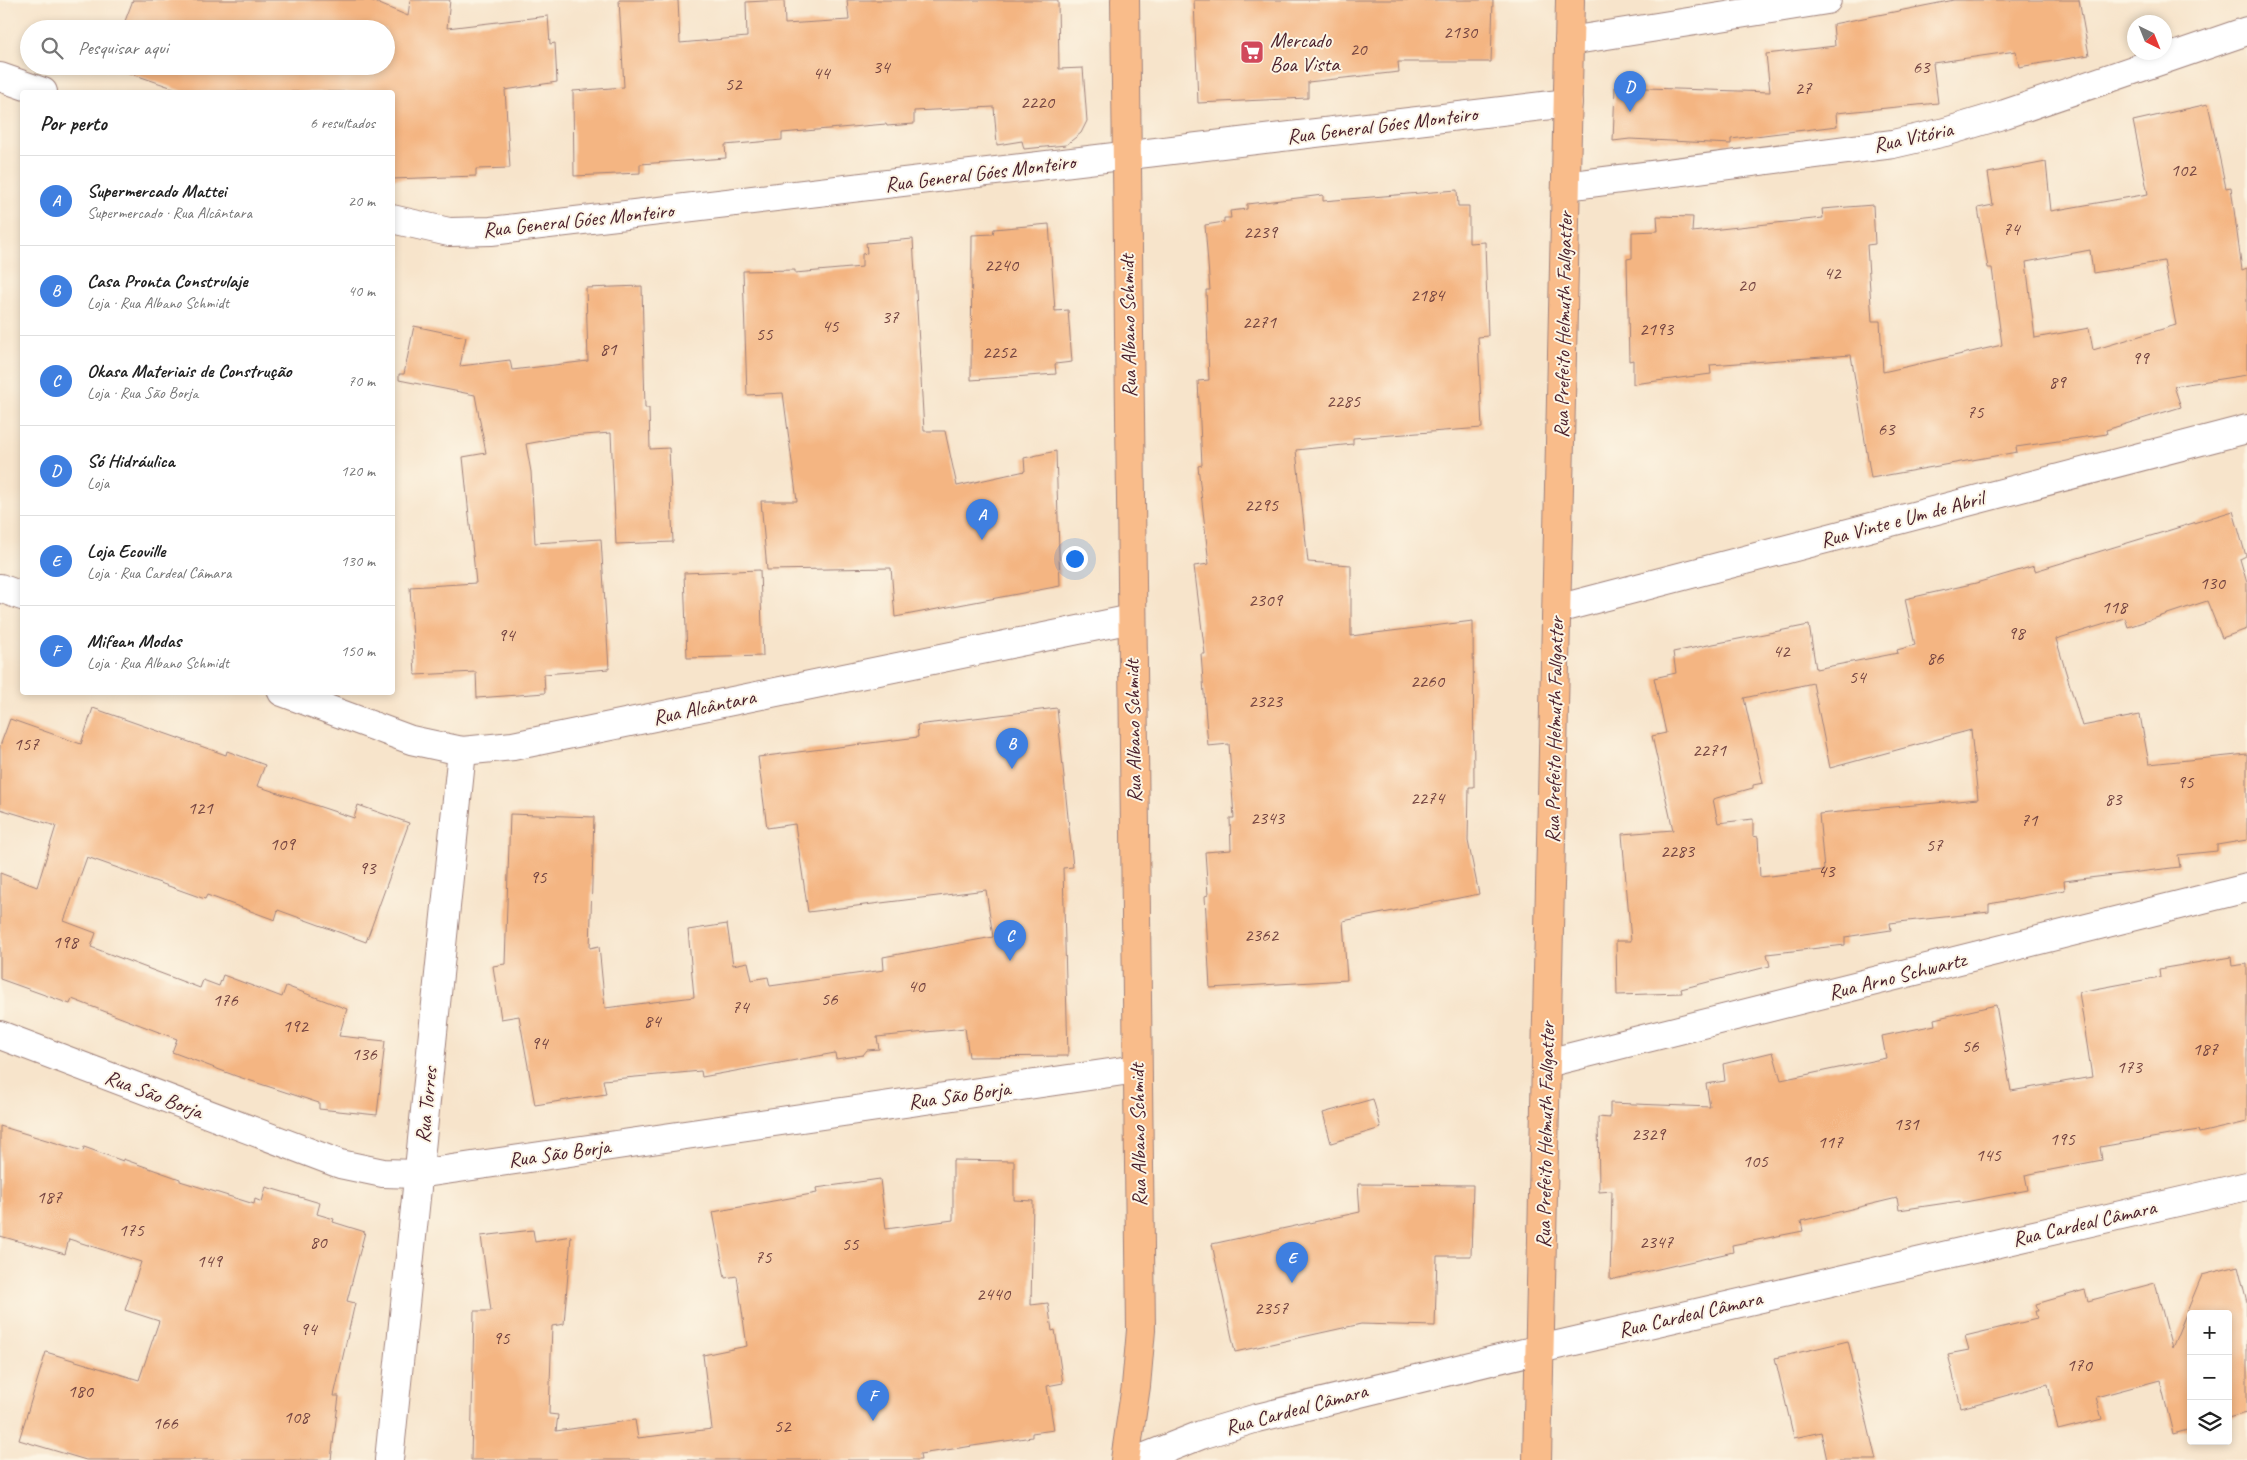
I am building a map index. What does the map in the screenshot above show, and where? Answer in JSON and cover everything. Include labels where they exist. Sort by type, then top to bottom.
[{"type":"main road","name":"Rua Albano Schmidt","points":[[1125,0],[1140,1330],[1136,1386],[1125,1460]]},
{"type":"main road","name":"Rua Prefeito Helmuth Fallgatter","points":[[1538,1460],[1570,0]]},
{"type":"street","points":[[1569,42],[1827,0]]},
{"type":"street","name":"Rua Vitória","points":[[1566,186],[1893,144],[1946,132],[2247,31]]},
{"type":"street","points":[[0,77],[37,90]]},
{"type":"street","name":"Rua General Góes Monteiro","points":[[395,220],[448,232],[491,231],[1568,103]]},
{"type":"street","name":"Rua Vinte e Um de Abril","points":[[1556,609],[2247,429]]},
{"type":"street","points":[[0,588],[20,595]]},
{"type":"street","name":"Rua Alcântara","points":[[290,695],[411,740],[462,750],[512,746],[1132,619]]},
{"type":"street","name":"Rua Torres","points":[[389,1460],[462,750]]},
{"type":"street","name":"Rua Arno Schwartz","points":[[1547,1063],[2247,888]]},
{"type":"street","name":"Rua São Borja","points":[[0,1035],[340,1164],[383,1173],[418,1174],[1137,1068]]},
{"type":"street","name":"Rua Cardeal Câmara","points":[[1138,1460],[1201,1435],[1256,1418],[1540,1349],[2247,1186]]},
{"type":"building","points":[[133,0],[370,0],[408,16],[410,0],[450,0],[447,28],[548,16],[550,44],[555,43],[557,82],[505,90],[510,168],[476,169],[476,176],[395,179],[395,90],[179,90],[135,75],[395,75],[395,20],[125,20]]},
{"type":"building","points":[[619,0],[678,0],[680,43],[747,37],[746,2],[784,0],[785,24],[849,20],[847,0],[1058,0],[1059,69],[1083,68],[1087,121],[1081,133],[1066,145],[1024,149],[1022,141],[997,145],[994,107],[914,111],[914,124],[887,126],[886,124],[782,133],[782,140],[725,145],[726,158],[640,164],[640,173],[574,176],[573,91],[624,87]]},
{"type":"building","points":[[1194,0],[1493,0],[1491,62],[1398,62],[1399,72],[1308,82],[1308,98],[1198,103]]},
{"type":"building","points":[[1954,0],[2079,0],[2089,55],[2019,67],[2016,51],[1933,63],[1938,103],[1836,113],[1837,126],[1731,139],[1731,144],[1630,139],[1613,141],[1615,87],[1770,92],[1766,54],[1835,46],[1833,24]]},
{"type":"building","points":[[2208,104],[2226,188],[2231,187],[2242,270],[2247,268],[2247,375],[2174,386],[2181,407],[2106,430],[2107,434],[2016,447],[2017,452],[1871,478],[1851,355],[1710,365],[1711,374],[1633,384],[1633,360],[1629,361],[1627,259],[1632,258],[1632,232],[1658,231],[1657,216],[1693,217],[1692,232],[1823,218],[1822,209],[1873,205],[1875,244],[1867,245],[1872,321],[1880,321],[1883,372],[2002,345],[1992,268],[1988,268],[1978,208],[1993,205],[1988,173],[2046,162],[2051,211],[2148,194],[2133,121]],"holes":[[[2090,250],[2093,273],[2164,261],[2176,325],[2093,350],[2089,328],[2035,338],[2026,262]]]},
{"type":"building","points":[[1457,190],[1458,206],[1469,206],[1469,243],[1485,242],[1488,336],[1478,337],[1482,428],[1353,438],[1353,444],[1296,450],[1308,562],[1351,565],[1351,636],[1473,621],[1474,787],[1469,787],[1468,841],[1479,894],[1343,921],[1347,980],[1210,988],[1205,896],[1208,895],[1205,852],[1231,850],[1230,818],[1234,818],[1229,744],[1208,746],[1201,654],[1205,654],[1194,566],[1209,564],[1198,466],[1202,465],[1198,381],[1209,380],[1206,290],[1210,290],[1205,225],[1224,222],[1224,218],[1231,218],[1230,211],[1247,209],[1247,204],[1323,195],[1323,201]]},
{"type":"building","points":[[1049,224],[1055,311],[1068,310],[1072,362],[1055,364],[1056,374],[971,380],[972,235],[993,234],[994,229]]},
{"type":"building","points":[[913,239],[924,431],[945,431],[957,486],[1025,471],[1024,458],[1056,451],[1060,586],[895,617],[891,568],[767,570],[761,501],[797,501],[783,393],[747,395],[743,271],[795,270],[795,273],[862,267],[862,254],[867,253],[866,243]]},
{"type":"building","points":[[642,286],[645,408],[649,408],[650,449],[669,448],[673,542],[616,544],[611,433],[570,436],[526,444],[531,472],[535,543],[601,539],[609,669],[544,674],[545,693],[477,698],[476,672],[415,675],[410,587],[476,583],[463,457],[486,453],[475,395],[399,380],[399,374],[404,374],[414,326],[466,337],[460,366],[510,360],[512,370],[588,361],[586,288]]},
{"type":"building","points":[[2233,511],[2246,556],[2240,559],[2247,583],[2247,629],[2222,638],[2207,601],[2128,627],[2125,618],[2056,639],[2082,726],[2140,715],[2149,764],[2247,754],[2247,840],[2217,845],[2217,851],[2178,855],[2180,867],[2064,881],[2065,890],[1989,904],[1989,912],[1890,923],[1891,930],[1845,937],[1845,945],[1767,954],[1770,966],[1681,989],[1682,993],[1617,995],[1616,941],[1631,941],[1622,834],[1673,830],[1652,736],[1666,733],[1654,678],[1676,673],[1673,652],[1809,625],[1816,669],[1898,653],[1897,650],[1915,645],[1905,599],[1976,583],[2034,566],[2035,571]],"holes":[[[1813,683],[1830,768],[1971,730],[1978,799],[1819,814],[1824,870],[1760,877],[1758,837],[1753,836],[1753,819],[1718,823],[1713,799],[1753,788],[1753,785],[1763,783],[1744,698]]]},
{"type":"building","points":[[760,570],[763,656],[687,658],[684,573]]},
{"type":"building","points":[[93,708],[226,755],[227,751],[265,765],[257,786],[354,818],[358,805],[409,823],[366,942],[278,910],[275,920],[207,895],[205,899],[87,857],[64,921],[96,933],[91,947],[200,988],[203,980],[219,986],[223,975],[282,997],[286,986],[347,1009],[339,1036],[385,1041],[377,1115],[319,1109],[319,1103],[236,1076],[172,1052],[177,1039],[72,999],[70,1004],[0,979],[0,873],[37,887],[56,826],[0,809],[0,746],[10,719],[81,744]]},
{"type":"building","points":[[1057,708],[1073,867],[1063,868],[1068,1056],[969,1057],[965,1028],[877,1037],[879,1049],[867,1050],[863,1055],[836,1059],[835,1053],[702,1077],[701,1071],[603,1080],[606,1094],[535,1105],[519,1016],[501,1019],[493,966],[505,964],[510,814],[594,817],[590,948],[599,946],[605,1008],[694,997],[688,930],[727,924],[733,965],[748,962],[752,980],[768,977],[770,986],[884,970],[883,957],[993,937],[986,890],[808,912],[795,824],[767,828],[758,757],[918,737],[917,725]]},
{"type":"building","points":[[2231,957],[2232,966],[2247,964],[2247,1122],[2199,1133],[2198,1130],[2100,1147],[2102,1160],[2025,1175],[2028,1190],[1960,1203],[1960,1201],[1899,1210],[1897,1198],[1801,1221],[1803,1231],[1732,1245],[1733,1252],[1610,1280],[1612,1191],[1599,1192],[1598,1117],[1610,1118],[1610,1103],[1710,1107],[1706,1084],[1725,1081],[1723,1064],[1773,1052],[1781,1080],[1886,1058],[1882,1036],[1935,1025],[1934,1019],[1996,1005],[2011,1091],[2092,1077],[2079,992],[2160,977],[2159,969]]},
{"type":"building","points":[[1373,1099],[1381,1128],[1331,1143],[1323,1113]]},
{"type":"building","points":[[0,1126],[83,1151],[84,1147],[180,1179],[180,1181],[254,1204],[255,1199],[262,1202],[266,1187],[320,1203],[317,1214],[334,1219],[333,1222],[365,1232],[347,1301],[355,1303],[334,1396],[339,1396],[331,1460],[86,1460],[19,1440],[46,1352],[139,1380],[159,1321],[125,1310],[141,1262],[69,1239],[65,1254],[0,1236]]},
{"type":"building","points":[[953,1160],[1014,1161],[1014,1200],[1033,1201],[1031,1305],[1048,1303],[1052,1331],[1055,1330],[1063,1383],[1047,1386],[1054,1430],[1032,1433],[1032,1437],[920,1454],[921,1460],[471,1460],[474,1311],[491,1311],[481,1236],[533,1230],[535,1242],[571,1236],[564,1324],[552,1326],[549,1414],[558,1415],[556,1431],[635,1420],[638,1438],[712,1429],[703,1355],[747,1346],[737,1276],[725,1278],[713,1212],[817,1193],[816,1188],[880,1179],[886,1229],[953,1220]]},
{"type":"building","points":[[1358,1184],[1473,1185],[1471,1256],[1437,1256],[1435,1326],[1361,1324],[1235,1352],[1212,1244],[1360,1212]]},
{"type":"building","points":[[2238,1266],[2247,1302],[2247,1413],[2232,1417],[2232,1310],[2188,1310],[2202,1275]]},
{"type":"building","points":[[2155,1283],[2172,1348],[2187,1312],[2187,1430],[2173,1434],[2160,1380],[2096,1397],[2102,1419],[2058,1430],[2048,1384],[1961,1408],[1948,1354],[1969,1350],[1965,1336],[2037,1319],[2035,1311],[2038,1311],[2036,1304],[2085,1290],[2088,1301]]},
{"type":"building","points":[[1848,1341],[1876,1460],[1827,1460],[1821,1432],[1794,1438],[1775,1358]]},
{"type":"place","name":"Mercado Boa Vista","points":[[1252,52]]},
{"type":"place","name":"Só Hidráulica","points":[[1630,112]]},
{"type":"place","name":"Supermercado Mattei","points":[[982,540]]},
{"type":"place","name":"Casa Pronta Construlaje","points":[[1012,769]]},
{"type":"place","name":"Okasa Materiais de Construção","points":[[1010,961]]},
{"type":"place","name":"Loja Ecoville","points":[[1292,1283]]},
{"type":"place","name":"Mifean Modas","points":[[873,1421]]}]
